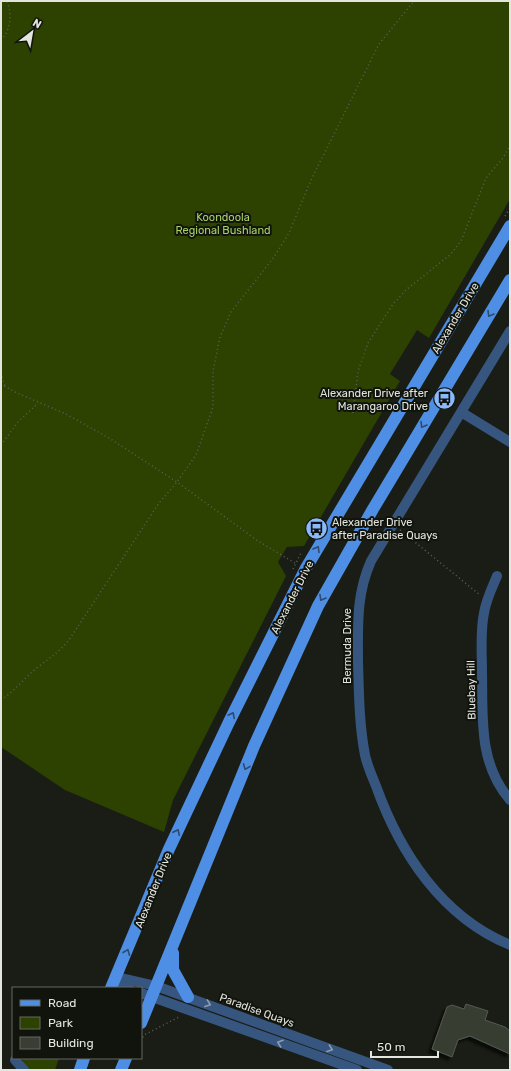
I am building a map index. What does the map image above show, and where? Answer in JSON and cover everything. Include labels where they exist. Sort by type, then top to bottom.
[{"type":"main road","name":"Alexander Drive","points":[[114,982],[179,828],[229,722],[306,568],[510,226]]},
{"type":"main road","points":[[142,1018],[146,996],[156,986],[254,746],[318,606],[377,502],[510,280]]},
{"type":"main road","points":[[173,946],[173,970],[188,997]]},
{"type":"main road","points":[[80,1070],[84,1059]]},
{"type":"main road","points":[[121,1070],[126,1059]]},
{"type":"street","name":"Bermuda Drive","points":[[510,331],[371,561],[360,590],[358,654],[359,713],[365,756],[380,798],[397,836],[412,862],[432,887],[457,912],[483,931],[510,946]]},
{"type":"street","points":[[460,412],[510,442]]},
{"type":"street","name":"Bluebay Hill","points":[[497,576],[484,614],[482,634],[483,739],[490,768],[503,792],[510,800]]},
{"type":"street","points":[[114,982],[126,987]]},
{"type":"street","name":"Paradise Quays","points":[[114,982],[156,986],[388,1070]]},
{"type":"street","name":"Paradise Quays","points":[[146,996],[357,1070]]},
{"type":"street","points":[[15,1060],[24,1070]]},
{"type":"path","points":[[1,40],[8,27],[10,13],[7,1]]},
{"type":"path","points":[[1,700],[11,693],[38,667],[58,653],[70,640],[159,503],[178,482],[196,454],[213,407],[213,372],[220,337],[231,312],[274,257],[289,234],[311,180],[379,44],[414,1]]},
{"type":"path","points":[[353,413],[358,371],[368,343],[393,304],[407,289],[450,255],[461,241],[486,178],[510,146]]},
{"type":"path","points":[[1,373],[6,387]]},
{"type":"path","points":[[1,384],[39,403],[66,414],[109,438],[178,482],[258,541],[306,568]]},
{"type":"path","points":[[1,445],[18,422],[39,403]]},
{"type":"path","points":[[393,524],[488,599]]},
{"type":"green space","name":"Koondoola Regional Bushland","points":[[1,1],[510,1],[510,199],[429,338],[417,330],[390,374],[400,381],[304,546],[287,547],[278,562],[286,576],[173,800],[164,832],[65,790],[1,747]]},
{"type":"green space","points":[[23,1059],[59,1059],[55,1070],[22,1070]]},
{"type":"building","points":[[466,1004],[488,1011],[485,1020],[505,1027],[510,1031],[510,1054],[470,1036],[458,1040],[452,1057],[432,1049],[447,1007],[452,1005],[464,1009]]},
{"type":"place","name":"Alexander Drive after Marangaroo Drive","points":[[444,399]]},
{"type":"place","name":"Alexander Drive after Paradise Quays","points":[[316,528]]}]
